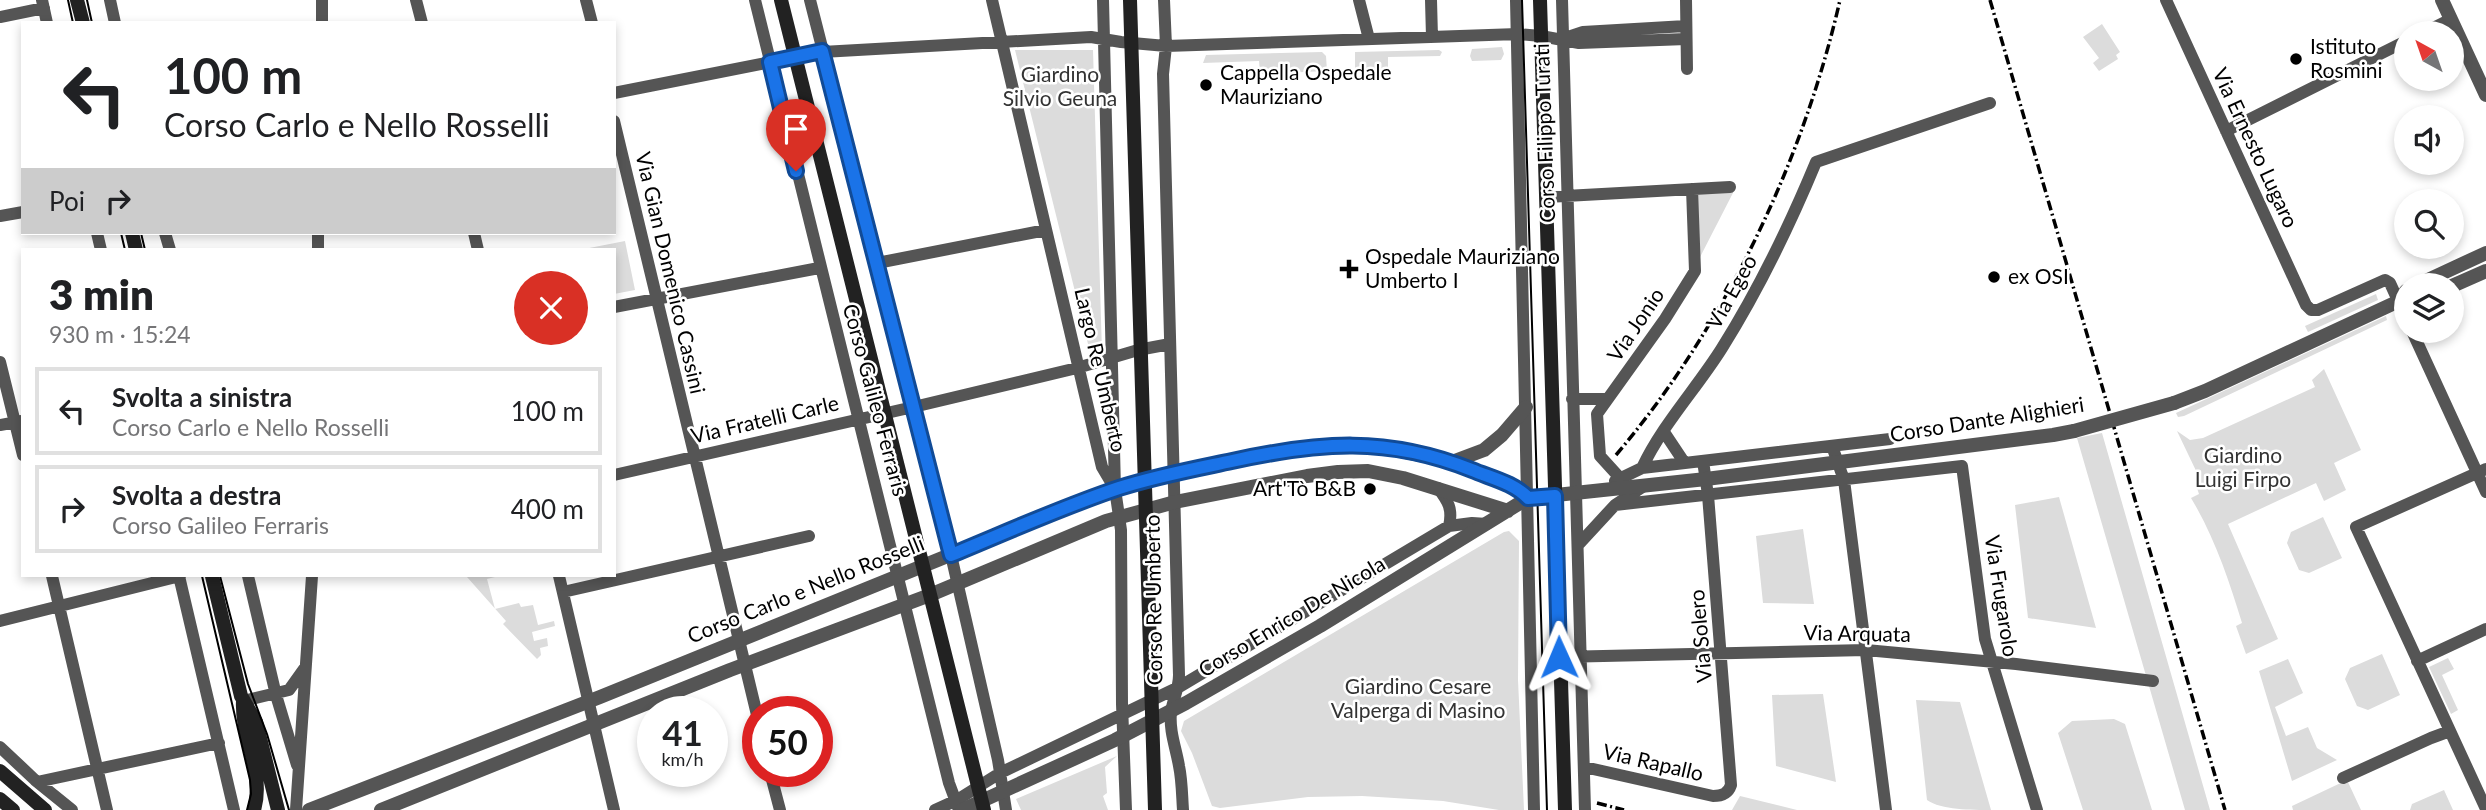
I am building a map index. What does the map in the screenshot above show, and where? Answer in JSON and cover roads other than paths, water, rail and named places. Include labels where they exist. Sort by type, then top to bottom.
[{"type":"main road","points":[[78,0],[83,21]]},
{"type":"main road","name":"Corso Galileo Ferraris","points":[[781,0],[981,800]]},
{"type":"main road","points":[[1130,0],[1132,43]]},
{"type":"main road","name":"Corso Filippo Turati","points":[[1540,0],[1565,810]]},
{"type":"main road","name":"Largo Re Umberto","points":[[1132,43],[1144,480]]},
{"type":"main road","name":"Corso Re Umberto","points":[[1144,480],[1155,810]]},
{"type":"main road","points":[[212,577],[243,701],[242,719],[258,782],[254,810]]},
{"type":"main road","points":[[243,701],[256,722],[279,808]]},
{"type":"main road","points":[[0,771],[45,810]]},
{"type":"main road","points":[[0,799],[13,810]]},
{"type":"street","points":[[110,0],[115,21]]},
{"type":"street","points":[[322,0],[322,21]]},
{"type":"street","points":[[416,0],[421,21]]},
{"type":"street","points":[[586,0],[591,21]]},
{"type":"street","name":"Corso Galileo Ferraris","points":[[755,0],[819,268],[899,575],[949,783],[959,807]]},
{"type":"street","name":"Corso Galileo Ferraris","points":[[810,0],[951,555],[1006,810]]},
{"type":"street","name":"Largo Re Umberto","points":[[992,0],[1077,368],[1102,467],[1115,489]]},
{"type":"street","points":[[1103,0],[1105,39]]},
{"type":"street","points":[[1164,0],[1166,46],[1163,69],[1175,472]]},
{"type":"street","points":[[1359,0],[1369,39]]},
{"type":"street","points":[[1431,0],[1432,37]]},
{"type":"street","name":"Corso Filippo Turati","points":[[1516,0],[1534,810]]},
{"type":"street","name":"Corso Filippo Turati","points":[[1562,0],[1585,810]]},
{"type":"street","points":[[1686,0],[1687,69]]},
{"type":"street","name":"Via Ernesto Lugaro","points":[[2166,0],[2306,305],[2311,310]]},
{"type":"street","points":[[2442,0],[2486,95]]},
{"type":"street","points":[[0,17],[43,4]]},
{"type":"street","points":[[2447,21],[2451,19]]},
{"type":"street","points":[[616,93],[822,51],[1091,37],[1166,46],[1518,34],[1562,39],[1583,32],[1686,32]]},
{"type":"street","name":"Largo Re Umberto","points":[[1105,39],[1103,70],[1115,489]]},
{"type":"street","points":[[2226,131],[2394,47]]},
{"type":"street","name":"Via Egeo","points":[[1642,468],[1745,311],[1784,236],[1816,162],[1990,103]]},
{"type":"street","name":"Via Gian Domenico Cassini","points":[[616,129],[752,696]]},
{"type":"street","points":[[1547,197],[1730,187]]},
{"type":"street","name":"Via Jonio","points":[[1620,478],[1598,451],[1597,414],[1665,319],[1695,271],[1692,190]]},
{"type":"street","points":[[0,216],[21,212]]},
{"type":"street","points":[[877,263],[1046,230]]},
{"type":"street","points":[[2443,273],[2486,253]]},
{"type":"street","points":[[616,307],[819,268]]},
{"type":"street","points":[[2464,281],[2486,271]]},
{"type":"street","name":"Corso Dante Alighieri","points":[[2311,310],[2318,310],[2385,280],[2394,289]]},
{"type":"street","name":"Corso Dante Alighieri","points":[[1555,496],[1838,463],[2074,431],[2174,403],[2394,312]]},
{"type":"street","points":[[2418,343],[2482,471],[2486,492]]},
{"type":"street","name":"Via Fratelli Carle","points":[[616,475],[883,414],[1077,368],[1140,349],[1170,344]]},
{"type":"street","points":[[0,362],[19,422],[0,425]]},
{"type":"street","points":[[1573,399],[1607,399]]},
{"type":"street","points":[[1452,462],[1484,450],[1502,435],[1526,407]]},
{"type":"street","points":[[1664,432],[1684,462]]},
{"type":"street","name":"Corso Dante Alighieri","points":[[1602,491],[1620,478],[1642,468],[1890,439]]},
{"type":"street","name":"Corso Carlo e Nello Rosselli","points":[[309,810],[1115,489],[1175,472],[1288,450],[1342,444],[1375,446],[1452,462],[1516,487],[1528,498]]},
{"type":"street","points":[[1832,446],[1844,480],[1886,810]]},
{"type":"street","name":"Via Solero","points":[[1703,461],[1731,785],[1726,794],[1713,796]]},
{"type":"street","name":"Corso Dante Alighieri","points":[[1620,502],[1640,503],[1962,466]]},
{"type":"street","name":"Via Frugarolo","points":[[1962,466],[1985,639],[2037,810]]},
{"type":"street","points":[[381,810],[1145,509],[1307,476],[1368,471],[1438,488],[1508,511],[1528,498],[1555,496]]},
{"type":"street","points":[[2482,471],[2356,527],[2485,806]]},
{"type":"street","name":"Corso Re Umberto","points":[[1175,472],[1179,687],[1171,711],[1172,743],[1179,766],[1183,810]]},
{"type":"street","points":[[1579,544],[1620,502],[1644,486]]},
{"type":"street","points":[[1438,488],[1451,510],[1449,526]]},
{"type":"street","name":"Corso Re Umberto","points":[[1115,489],[1120,517],[1126,810]]},
{"type":"street","points":[[1602,491],[1620,502]]},
{"type":"street","name":"Corso Enrico De Nicola","points":[[935,810],[959,807],[1003,792],[1151,722],[1320,626],[1508,511]]},
{"type":"street","name":"Corso Enrico De Nicola","points":[[981,800],[1000,773],[1179,687],[1449,526],[1487,524]]},
{"type":"street","points":[[563,592],[809,536]]},
{"type":"street","points":[[52,577],[107,810]]},
{"type":"street","points":[[0,621],[175,577]]},
{"type":"street","points":[[179,577],[234,810]]},
{"type":"street","points":[[248,577],[276,695],[299,772]]},
{"type":"street","points":[[296,810],[313,577]]},
{"type":"street","points":[[559,577],[614,810]]},
{"type":"street","points":[[2417,661],[2486,629]]},
{"type":"street","name":"Via Arquata","points":[[1559,657],[1866,650],[2153,681]]},
{"type":"street","points":[[243,701],[289,690],[306,666]]},
{"type":"street","points":[[2343,778],[2450,731]]},
{"type":"street","points":[[37,782],[219,743]]},
{"type":"street","points":[[0,747],[72,810]]},
{"type":"street","name":"Via Rapallo","points":[[1584,767],[1713,796]]},
{"type":"street","points":[[775,787],[780,810]]},
{"type":"tram line","points":[[68,0],[73,21]]},
{"type":"tram line","points":[[87,0],[92,21]]},
{"type":"tram line","points":[[1522,0],[1547,810]]},
{"type":"tram line","points":[[121,235],[125,248]]},
{"type":"tram line","points":[[141,235],[145,248]]},
{"type":"tram line","points":[[202,577],[250,780],[251,794],[247,810]]},
{"type":"tram line","points":[[220,577],[248,684],[267,734],[289,810]]},
{"type":"railway","points":[[1616,455],[1655,406],[1691,353],[1725,298],[1755,241],[1805,122],[1840,0]]},
{"type":"railway","points":[[1990,0],[2225,810]]},
{"type":"railway","points":[[1597,803],[1624,810]]},
{"type":"place","name":"Istituto Rosmini","points":[[2296,59]]},
{"type":"place","name":"Cappella Ospedale Mauriziano","points":[[1206,85]]},
{"type":"place","name":"Ospedale Mauriziano Umberto I","points":[[1349,269]]},
{"type":"place","name":"ex OSI","points":[[1994,277]]},
{"type":"place","name":"Art'Tò B&B","points":[[1370,489]]},
{"type":"park label","name":"Giardino Silvio Geuna","points":[[1060,87]]},
{"type":"park label","name":"Giardino Luigi Firpo","points":[[2243,468]]},
{"type":"park label","name":"Giardino Cesare Valperga di Masino","points":[[1418,699]]}]
